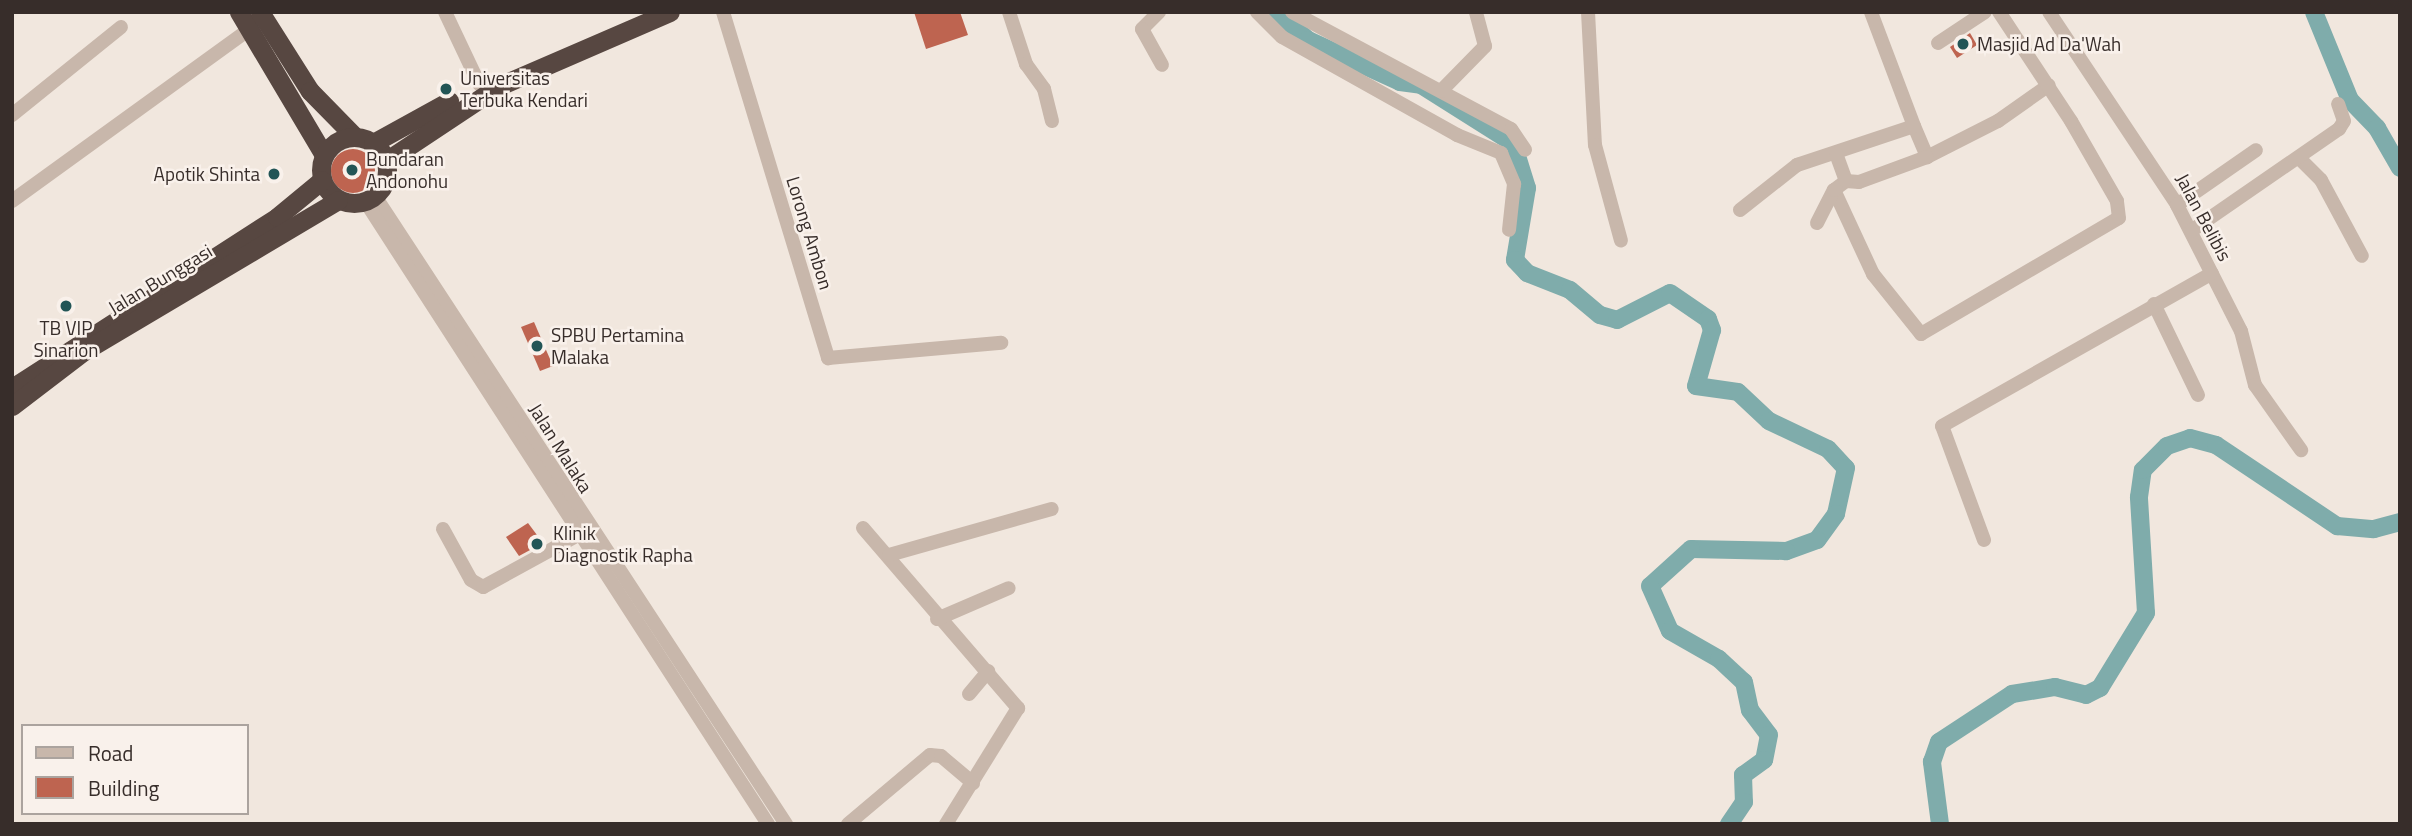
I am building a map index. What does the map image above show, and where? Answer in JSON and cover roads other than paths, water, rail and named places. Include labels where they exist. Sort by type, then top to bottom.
[{"type":"highway","points":[[386,161],[448,116],[633,12]]},
{"type":"highway","points":[[324,155],[343,139],[364,140],[479,83],[570,46],[670,12]]},
{"type":"highway","points":[[250,18],[310,91],[386,161],[386,180],[370,198],[338,200],[322,180],[324,155],[250,18]]},
{"type":"highway","name":"Jalan Bunggasi","points":[[12,388],[103,324],[277,217],[322,180]]},
{"type":"highway","name":"Jalan Bunggasi","points":[[12,406],[84,351],[338,200]]},
{"type":"street","points":[[445,12],[479,83]]},
{"type":"street","name":"Lorong Ambon","points":[[723,12],[828,358],[1002,343]]},
{"type":"street","points":[[1009,12],[1026,64],[1044,89],[1052,121]]},
{"type":"street","points":[[1159,12],[1142,29],[1162,65]]},
{"type":"street","points":[[1257,12],[1282,37],[1457,135],[1501,153],[1514,184],[1509,230]]},
{"type":"street","points":[[1292,12],[1511,130],[1525,150]]},
{"type":"street","points":[[1441,91],[1485,46],[1476,12]]},
{"type":"street","points":[[1588,12],[1595,145],[1621,241]]},
{"type":"street","points":[[1871,12],[1927,157]]},
{"type":"street","points":[[1938,43],[1985,12]]},
{"type":"street","points":[[1836,154],[1840,186],[1873,274],[1909,325],[1925,333],[2119,218],[2117,201],[2049,85],[1999,12]]},
{"type":"street","name":"Jalan Belibis","points":[[2049,12],[2177,205],[2246,343],[2255,385],[2301,450]]},
{"type":"street","points":[[12,201],[250,18]]},
{"type":"street","points":[[12,116],[121,27]]},
{"type":"street","points":[[1817,223],[1840,186],[1859,182],[1927,157],[1998,121],[2049,85]]},
{"type":"street","points":[[2191,231],[2301,160],[2339,129],[2344,121],[2338,104]]},
{"type":"street","points":[[1740,210],[1797,165],[1914,126]]},
{"type":"street","points":[[2177,205],[2256,150]]},
{"type":"street","points":[[2301,160],[2321,180],[2362,256]]},
{"type":"street","name":"Jalan Malaka","points":[[370,198],[578,535],[769,816],[786,824]]},
{"type":"street","name":"Jalan Malaka","points":[[370,198],[769,816]]},
{"type":"street","points":[[1984,540],[1942,426],[2212,273]]},
{"type":"street","points":[[2154,304],[2198,395]]},
{"type":"street","points":[[889,555],[1052,509]]},
{"type":"street","points":[[863,528],[889,555],[937,619],[1014,699],[1018,712],[946,824]]},
{"type":"street","points":[[443,529],[471,580],[483,587],[578,535]]},
{"type":"street","points":[[937,619],[1009,588]]},
{"type":"street","points":[[969,694],[988,671]]},
{"type":"street","points":[[848,824],[930,755],[941,756],[973,783]]},
{"type":"waterway","points":[[1276,12],[1308,40],[1400,82],[1421,85],[1513,143],[1527,188],[1515,260],[1527,273],[1570,290],[1600,315],[1617,320],[1670,293],[1708,319],[1712,330],[1696,386],[1738,392],[1769,421],[1828,449],[1846,468],[1836,514],[1817,540],[1786,551],[1691,549],[1650,586],[1670,631],[1719,659],[1744,682],[1750,710],[1769,735],[1764,760],[1743,775],[1744,802],[1729,824]]},
{"type":"waterway","points":[[2314,12],[2350,100],[2377,128],[2400,168]]},
{"type":"waterway","points":[[1940,824],[1932,762],[1939,742],[2012,694],[2055,687],[2086,695],[2100,688],[2146,613],[2139,497],[2143,470],[2167,446],[2190,438],[2216,445],[2337,526],[2374,529],[2400,522]]},
{"type":"place","name":"Masjid Ad Da'Wah","points":[[1963,44]]},
{"type":"place","name":"Universitas Terbuka Kendari","points":[[446,89]]},
{"type":"place","name":"Bundaran Andonohu","points":[[352,170]]},
{"type":"place","name":"Apotik Shinta","points":[[274,174]]},
{"type":"place","name":"TB VIP Sinarion","points":[[66,306]]},
{"type":"place","name":"SPBU Pertamina Malaka","points":[[537,346]]},
{"type":"place","name":"Klinik Diagnostik Rapha","points":[[537,544]]}]
